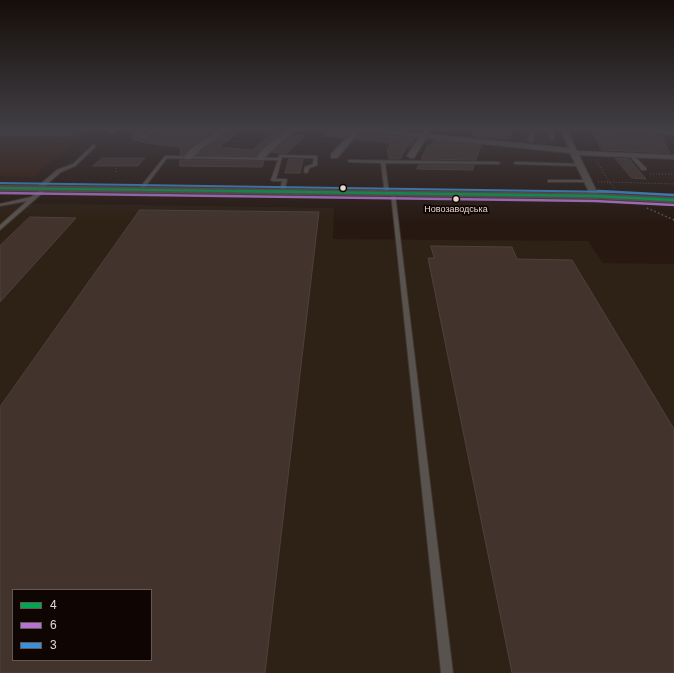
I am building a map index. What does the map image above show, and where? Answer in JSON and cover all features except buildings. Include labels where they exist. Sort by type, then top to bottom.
[{"type":"street","points":[[578,160],[595,196]]},
{"type":"street","points":[[0,188],[39,192],[140,190],[595,196],[674,200]]},
{"type":"lane","points":[[0,228],[39,192],[59,171],[74,165],[79,160]]},
{"type":"lane","points":[[140,190],[163,160]]},
{"type":"lane","points":[[280,160],[273,180],[285,180],[282,192]]},
{"type":"lane","points":[[306,172],[307,167],[315,165],[316,160]]},
{"type":"lane","points":[[636,160],[644,169]]},
{"type":"lane","points":[[350,161],[498,162]]},
{"type":"lane","points":[[383,161],[390,194],[447,673]]},
{"type":"lane","points":[[516,163],[580,165]]},
{"type":"lane","points":[[550,181],[587,181]]},
{"type":"lane","points":[[0,205],[39,192]]},
{"type":"path","points":[[597,160],[609,182],[674,184]]},
{"type":"path","points":[[116,165],[116,172]]},
{"type":"path","points":[[644,169],[649,174],[674,174]]},
{"type":"path","points":[[642,206],[674,220]]},
{"type":"shaded area","points":[[0,160],[52,160],[33,177],[0,176]]},
{"type":"shaded area","points":[[0,203],[334,208],[333,239],[588,241],[603,263],[674,264],[674,673],[0,673]]},
{"type":"transit line","name":"3","points":[[0,183],[595,191],[674,195]]},
{"type":"transit line","name":"4","points":[[0,188],[595,196],[674,200]]},
{"type":"transit line","name":"6","points":[[0,193],[595,201],[674,205]]},
{"type":"place","name":"Новозаводська","points":[[456,199]]}]
